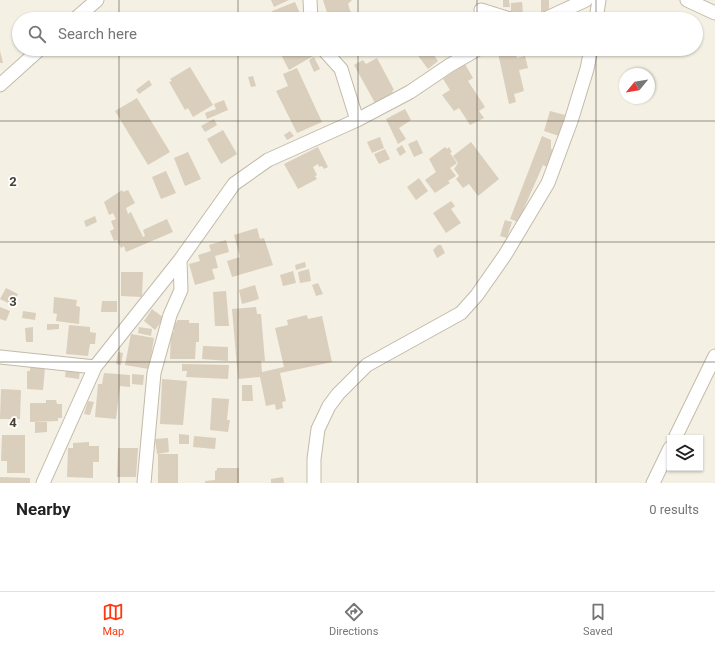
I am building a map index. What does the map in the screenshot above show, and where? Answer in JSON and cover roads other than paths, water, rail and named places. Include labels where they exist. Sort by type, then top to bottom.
[{"type":"street","points":[[83,12],[97,0]]},
{"type":"street","points":[[310,0],[311,12]]},
{"type":"street","points":[[559,12],[584,0]]},
{"type":"street","points":[[597,12],[599,0]]},
{"type":"street","points":[[687,0],[715,13]]},
{"type":"street","points":[[0,85],[32,56]]},
{"type":"street","points":[[329,56],[342,70],[357,120]]},
{"type":"street","points":[[43,483],[95,367],[180,260],[234,184],[268,160],[357,120],[410,92],[466,56]]},
{"type":"street","points":[[314,483],[314,459],[318,429],[329,406],[338,394],[367,365],[461,313],[477,295],[505,255],[548,183],[571,121],[590,56]]},
{"type":"street","points":[[144,483],[154,374],[170,315],[182,290],[180,260]]},
{"type":"street","points":[[676,435],[715,356]]},
{"type":"street","points":[[0,357],[95,367]]},
{"type":"street","points":[[653,483],[667,454]]}]
